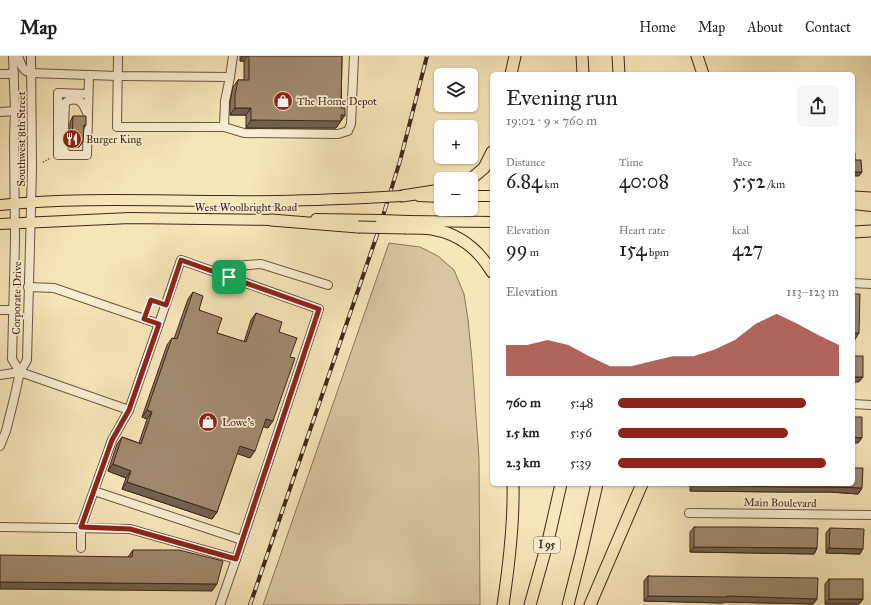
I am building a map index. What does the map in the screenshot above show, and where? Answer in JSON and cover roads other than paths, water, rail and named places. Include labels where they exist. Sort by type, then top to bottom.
[{"type":"highway","points":[[512,72],[516,56]]},
{"type":"highway","points":[[515,72],[516,56]]},
{"type":"highway","points":[[582,56],[583,72]]},
{"type":"highway","points":[[618,56],[619,72]]},
{"type":"highway","points":[[697,56],[702,72]]},
{"type":"highway","points":[[478,173],[484,168],[490,156]]},
{"type":"highway","points":[[402,196],[418,195],[434,192]]},
{"type":"highway","points":[[855,196],[871,198]]},
{"type":"highway","points":[[270,220],[407,224],[437,230],[452,235],[467,243],[478,252],[490,269]]},
{"type":"highway","points":[[855,232],[871,231]]},
{"type":"highway","points":[[503,605],[512,532],[513,486]]},
{"type":"highway","name":"I 95","points":[[530,605],[548,541],[561,486]]},
{"type":"highway","points":[[568,605],[597,486]]},
{"type":"highway","points":[[590,605],[641,486]]},
{"type":"main road","points":[[418,195],[434,196]]},
{"type":"main road","name":"West Woolbright Road","points":[[0,205],[31,202],[110,200],[261,201],[402,196]]},
{"type":"main road","points":[[478,196],[490,196]]},
{"type":"main road","points":[[855,204],[871,206]]},
{"type":"main road","name":"West Woolbright Road","points":[[0,224],[130,218],[270,220]]},
{"type":"main road","points":[[407,224],[490,222]]},
{"type":"main road","points":[[855,227],[871,227]]},
{"type":"street","name":"Southwest 8th Street","points":[[13,56],[15,111],[15,223]]},
{"type":"street","points":[[18,56],[21,65],[27,72],[118,76],[230,77]]},
{"type":"street","name":"Southwest 8th Street","points":[[30,222],[32,168],[31,56]]},
{"type":"street","points":[[118,56],[117,127],[224,127],[244,133],[338,134],[348,131],[351,124],[354,56]]},
{"type":"street","points":[[224,127],[225,101],[233,56]]},
{"type":"street","points":[[0,74],[14,74]]},
{"type":"street","points":[[88,75],[88,94],[88,114],[87,155],[58,155],[58,93],[88,94]]},
{"type":"street","points":[[67,155],[63,149],[65,103],[70,100],[78,100],[81,102],[88,114]]},
{"type":"street","points":[[0,112],[15,111]]},
{"type":"street","name":"Corporate Drive","points":[[0,446],[20,372],[26,360],[30,222]]},
{"type":"street","name":"Corporate Drive","points":[[15,223],[12,359],[20,372]]},
{"type":"street","points":[[81,548],[81,527],[112,440],[129,410],[181,260],[319,309],[220,605]]},
{"type":"street","points":[[229,277],[235,266],[261,264],[328,286]]},
{"type":"street","points":[[855,283],[871,284]]},
{"type":"street","points":[[28,287],[54,288],[159,324]]},
{"type":"street","points":[[0,310],[13,310]]},
{"type":"street","points":[[0,375],[20,372],[129,410]]},
{"type":"street","points":[[855,404],[871,405]]},
{"type":"street","points":[[94,491],[242,540]]},
{"type":"street","name":"Main Boulevard","points":[[689,513],[871,514]]},
{"type":"street","points":[[0,527],[81,527],[130,529],[236,559]]},
{"type":"railway","points":[[250,605],[377,235],[400,161],[427,56]]},
{"type":"place","name":"The Home Depot","points":[[283,101]]},
{"type":"place","name":"Burger King","points":[[72,139]]},
{"type":"place","name":"Lowe's","points":[[208,422]]}]
